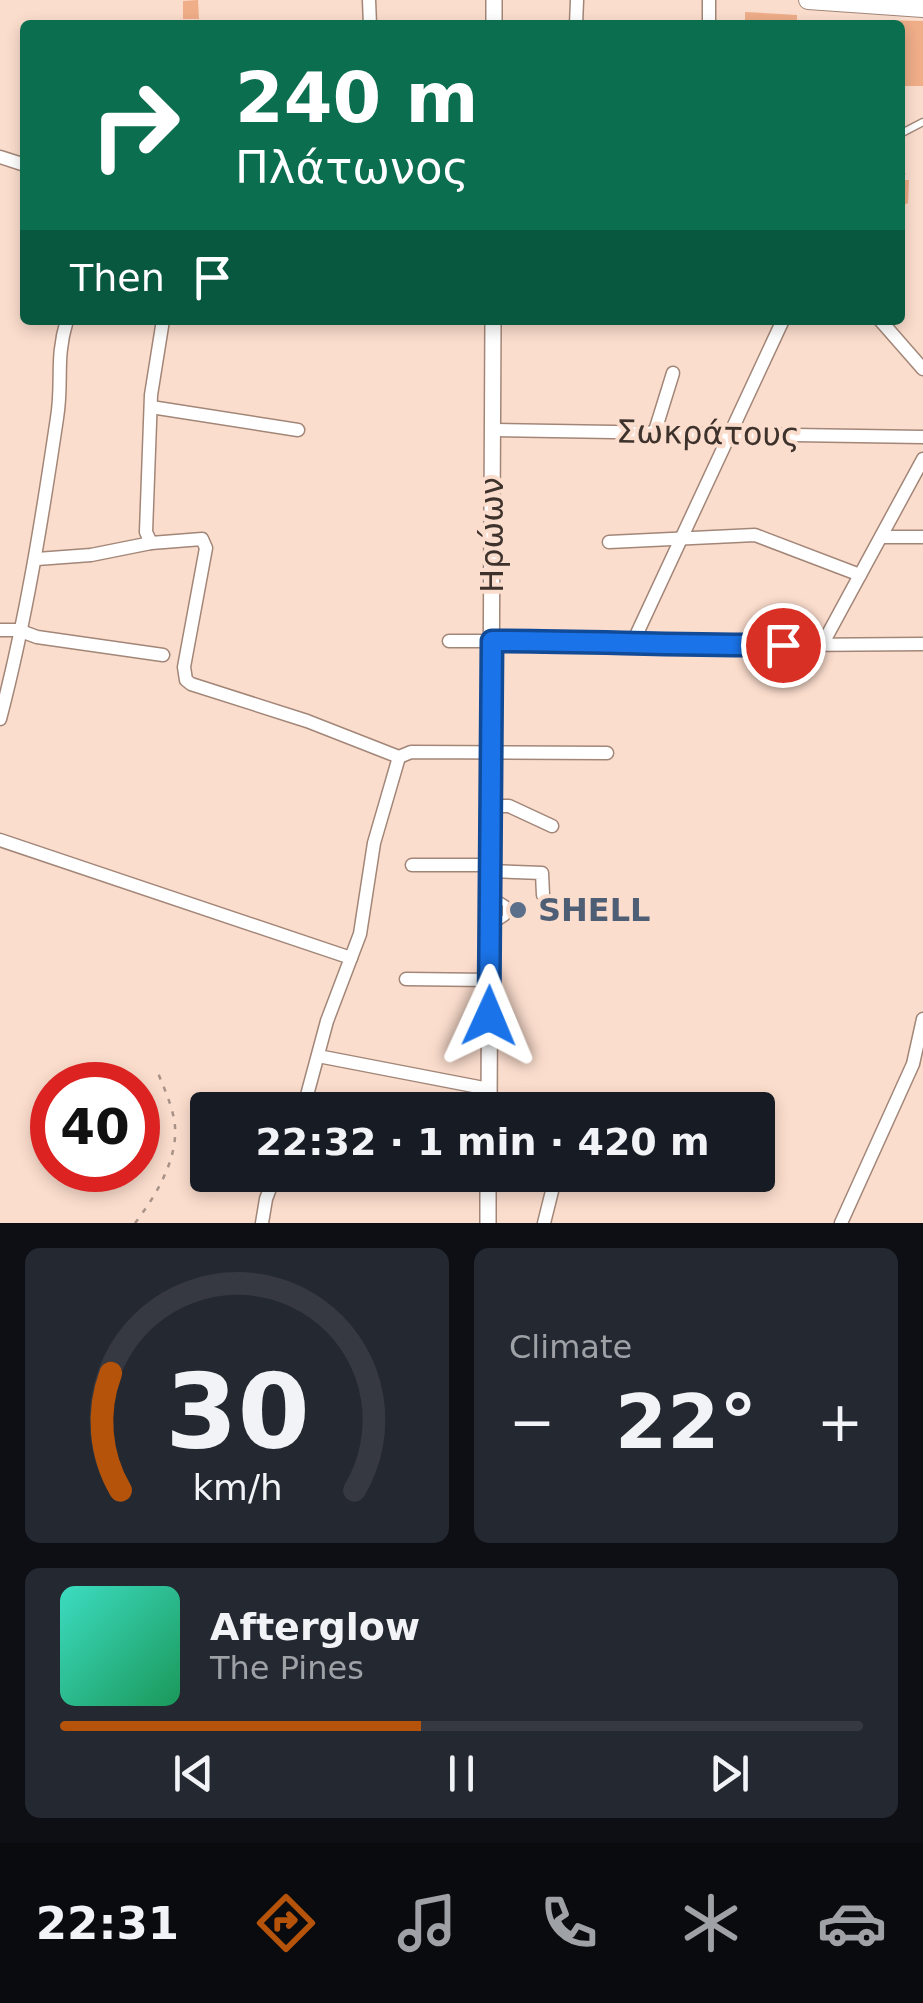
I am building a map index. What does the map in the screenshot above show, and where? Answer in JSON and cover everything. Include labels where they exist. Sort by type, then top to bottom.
[{"type":"main road","points":[[808,0],[923,8]]},
{"type":"street","points":[[0,720],[37,559],[60,401],[58,355],[66,325]]},
{"type":"street","points":[[150,543],[146,532],[152,407],[163,325]]},
{"type":"street","name":"Ηρώων","points":[[488,1089],[493,325]]},
{"type":"street","points":[[633,642],[781,325]]},
{"type":"street","points":[[884,325],[923,369]]},
{"type":"street","points":[[655,431],[673,374]]},
{"type":"street","points":[[152,407],[298,430]]},
{"type":"street","name":"Σωκράτους","points":[[493,430],[923,437]]},
{"type":"street","points":[[822,645],[923,459]]},
{"type":"street","points":[[610,542],[682,536],[763,536],[860,575]]},
{"type":"street","points":[[880,537],[923,537]]},
{"type":"street","points":[[37,559],[91,555],[197,538],[206,542],[184,666],[186,680],[366,742],[398,757],[411,752],[607,753]]},
{"type":"street","points":[[0,630],[163,655]]},
{"type":"street","points":[[449,641],[633,642],[666,646],[923,644]]},
{"type":"street","points":[[308,1092],[360,934],[374,842],[398,757]]},
{"type":"street","points":[[490,806],[509,806],[552,826]]},
{"type":"street","points":[[0,840],[351,958]]},
{"type":"street","points":[[412,865],[542,873],[543,895]]},
{"type":"street","points":[[406,979],[490,980]]},
{"type":"street","points":[[841,1223],[913,1064],[923,1019]]},
{"type":"street","points":[[318,1056],[488,1089]]},
{"type":"street","points":[[262,1223],[269,1192]]},
{"type":"street","points":[[488,1192],[488,1223]]},
{"type":"street","points":[[544,1223],[552,1192]]},
{"type":"path","points":[[160,1078],[174,1116],[174,1146],[160,1181]]},
{"type":"path","points":[[135,1223],[154,1192]]},
{"type":"building","points":[[198,0],[199,19],[183,19],[183,1]]},
{"type":"building","points":[[745,12],[797,15],[797,20],[745,20]]},
{"type":"building","points":[[905,21],[923,21],[923,86],[905,86]]},
{"type":"building","points":[[905,180],[909,180],[905,204]]},
{"type":"building","points":[[515,901],[526,901],[526,917],[515,917]]},
{"type":"place","name":"SHELL","points":[[518,910]]},
{"type":"route","points":[[489,1016],[492,641],[783,645]]}]
